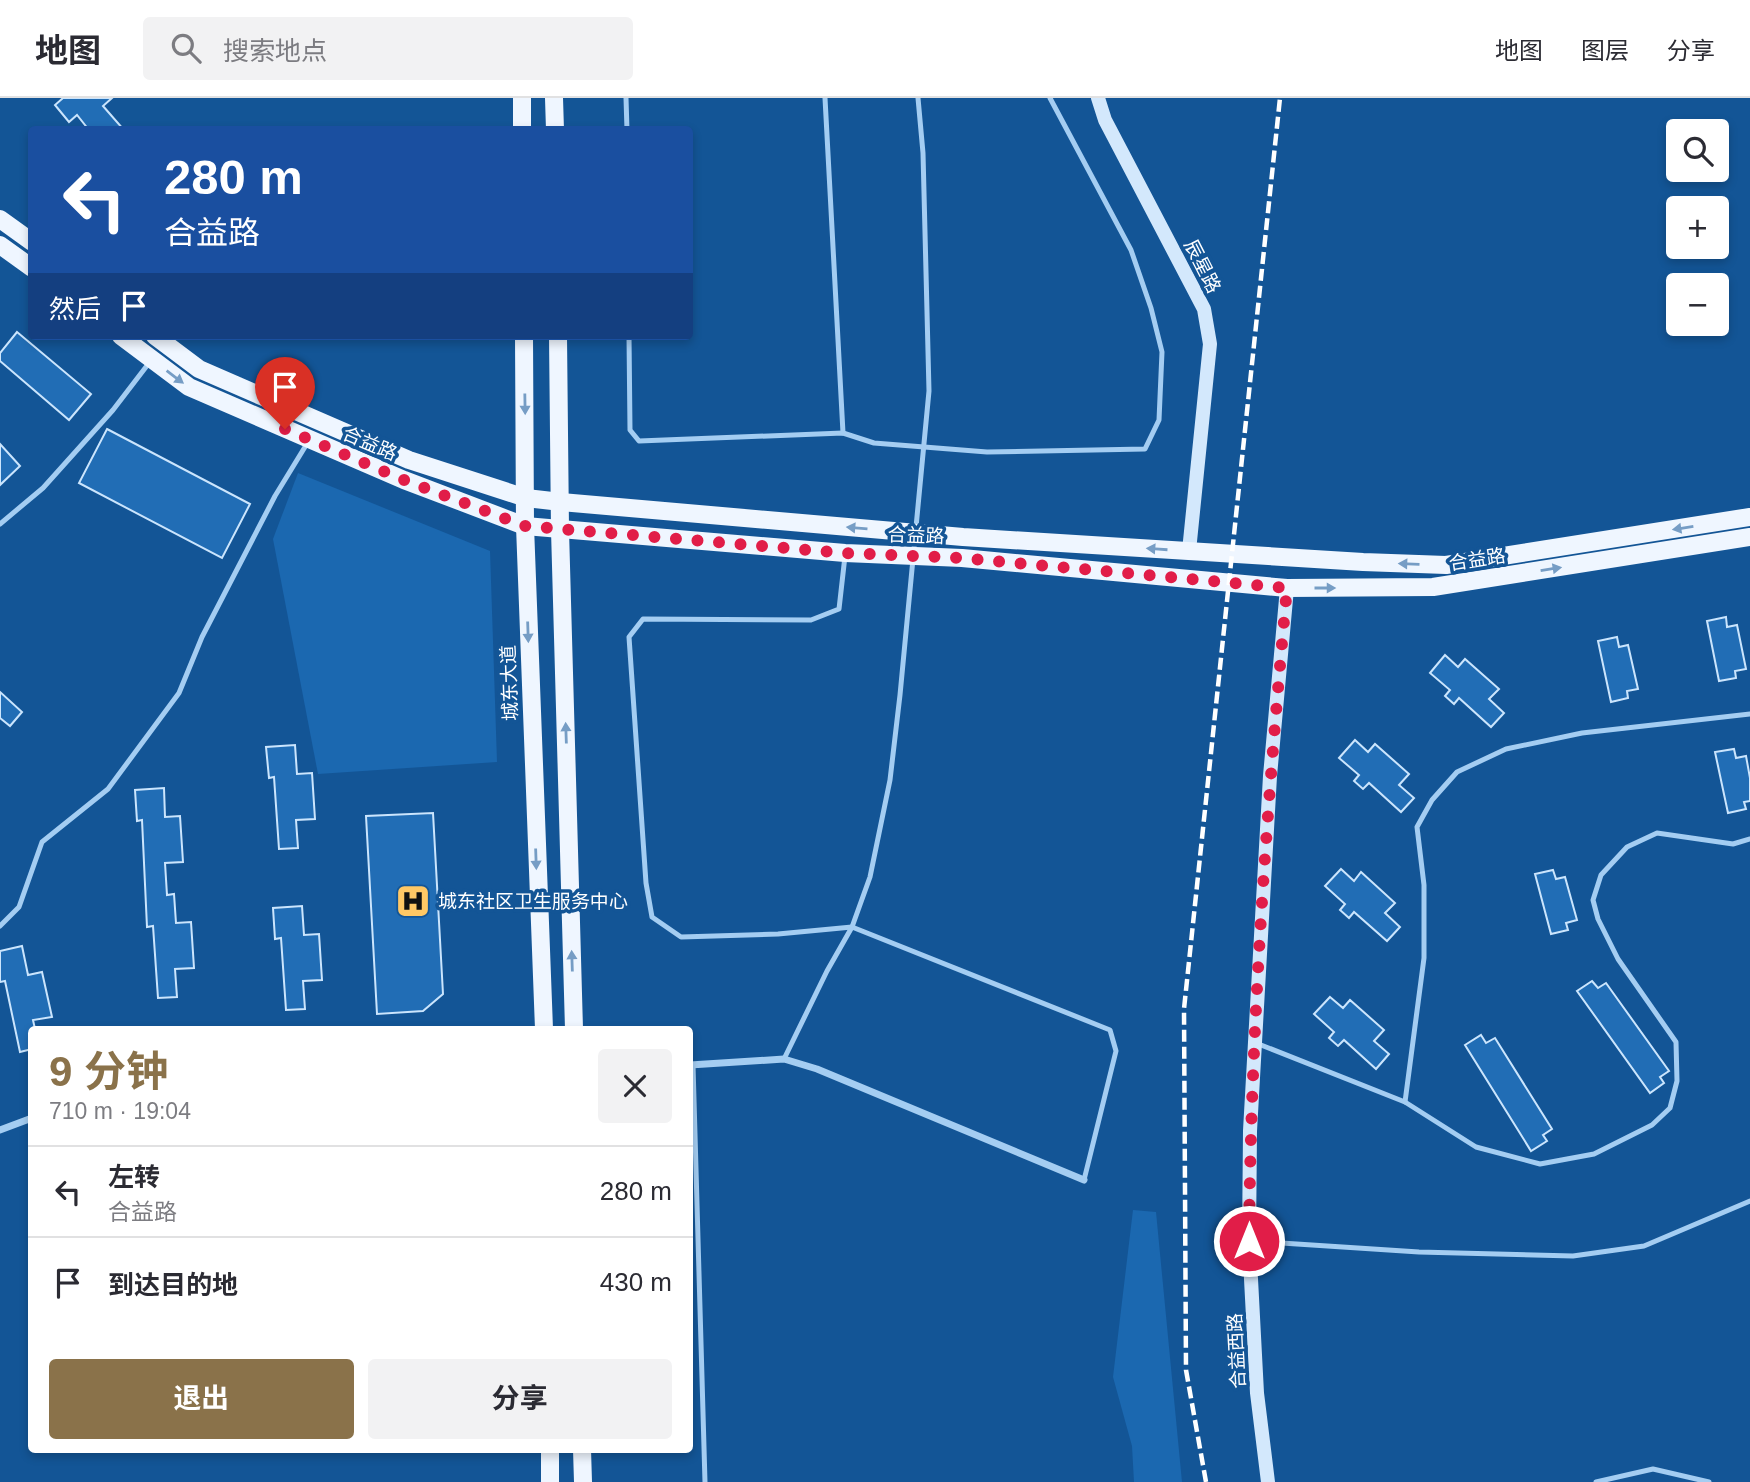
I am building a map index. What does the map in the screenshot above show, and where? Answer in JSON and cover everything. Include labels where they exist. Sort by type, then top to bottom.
[{"type":"main road","points":[[522,98],[522,126]]},
{"type":"main road","points":[[554,98],[555,126]]},
{"type":"main road","points":[[0,219],[28,239]]},
{"type":"main road","points":[[2,250],[28,266]]},
{"type":"main road","name":"合益路","points":[[126,340],[189,387],[404,480],[525,526],[845,553],[962,558],[1287,588],[1433,587],[1750,537]]},
{"type":"main road","name":"合益路","points":[[160,340],[199,369],[409,460],[526,498],[561,502],[963,537],[1446,565],[1750,517]]},
{"type":"main road","name":"城东大道","points":[[524,340],[525,526],[544,1026]]},
{"type":"main road","points":[[558,340],[560,530],[574,1026]]},
{"type":"main road","points":[[550,1453],[550,1482]]},
{"type":"main road","points":[[582,1453],[583,1482]]},
{"type":"street","name":"辰星路","points":[[1098,98],[1105,120],[1204,309],[1210,344],[1189,551]]},
{"type":"street","points":[[2,250],[28,239]]},
{"type":"street","name":"合益西路","points":[[1268,1482],[1257,1393],[1249,1241],[1250,1131],[1270,776],[1287,588]]},
{"type":"street","points":[[693,1065],[784,1059],[817,1069],[1084,1180]]},
{"type":"street","points":[[0,1130],[28,1120]]},
{"type":"lane","points":[[626,98],[627,126]]},
{"type":"lane","points":[[825,98],[843,433]]},
{"type":"lane","points":[[784,1059],[852,927],[870,877],[890,780],[929,391],[923,153],[918,98]]},
{"type":"lane","points":[[629,340],[630,430],[639,441],[843,433],[874,443],[987,452],[1145,449],[1159,420],[1162,352],[1151,308],[1131,250],[1050,98]]},
{"type":"lane","points":[[0,524],[43,488],[113,410],[152,359]]},
{"type":"lane","points":[[0,926],[19,907],[42,842],[108,789],[179,692],[202,637],[275,496],[310,439]]},
{"type":"lane","points":[[845,553],[838,609],[811,620],[643,619],[629,636],[646,883],[652,917],[681,937],[778,934],[852,927],[1110,1030],[1116,1051],[1084,1180]]},
{"type":"lane","points":[[1405,1102],[1424,958],[1424,886],[1418,827],[1432,800],[1457,772],[1506,749],[1582,733],[1750,714]]},
{"type":"lane","points":[[1255,1043],[1405,1102],[1476,1147],[1540,1164],[1594,1154],[1652,1125],[1670,1108],[1677,1081],[1676,1042],[1618,959],[1598,919],[1593,900],[1601,875],[1628,847],[1657,833],[1733,844],[1750,839]]},
{"type":"lane","points":[[693,1125],[705,1482]]},
{"type":"lane","points":[[1249,1241],[1419,1252],[1573,1256],[1644,1246],[1750,1201]]},
{"type":"lane","points":[[1596,1482],[1653,1469],[1709,1482]]},
{"type":"shaded area","points":[[298,473],[490,551],[497,762],[318,774],[273,539]]},
{"type":"shaded area","points":[[1133,1210],[1156,1212],[1182,1482],[1134,1482],[1132,1446],[1113,1377]]},
{"type":"building","points":[[63,98],[112,98],[103,106],[120,126],[86,126],[77,115],[69,122],[55,105]]},
{"type":"building","points":[[17,332],[91,394],[69,420],[0,361],[0,353]]},
{"type":"building","points":[[107,429],[250,504],[222,558],[79,483]]},
{"type":"building","points":[[0,444],[20,466],[0,485]]},
{"type":"building","points":[[1726,617],[1727,627],[1737,625],[1746,669],[1735,671],[1736,678],[1719,681],[1707,621]]},
{"type":"building","points":[[1617,637],[1619,647],[1628,645],[1638,689],[1627,691],[1628,698],[1611,702],[1598,641]]},
{"type":"building","points":[[1445,655],[1458,667],[1465,659],[1499,689],[1489,699],[1504,713],[1491,727],[1459,698],[1454,704],[1445,696],[1450,690],[1430,673]]},
{"type":"building","points":[[0,692],[22,712],[10,726],[0,718]]},
{"type":"building","points":[[1355,740],[1368,752],[1375,744],[1409,774],[1399,785],[1414,798],[1401,812],[1369,783],[1363,789],[1354,781],[1359,775],[1339,758]]},
{"type":"building","points":[[295,745],[297,774],[312,773],[315,819],[296,820],[298,848],[279,849],[274,777],[269,778],[266,747]]},
{"type":"building","points":[[1734,749],[1736,758],[1746,756],[1750,801],[1744,802],[1746,809],[1728,813],[1715,752]]},
{"type":"building","points":[[164,788],[165,817],[180,816],[183,862],[165,863],[167,895],[174,894],[176,923],[191,922],[194,968],[175,969],[177,997],[158,998],[153,926],[147,927],[142,820],[137,821],[135,790]]},
{"type":"building","points":[[433,813],[443,994],[423,1011],[377,1014],[366,816]]},
{"type":"building","points":[[1341,869],[1354,881],[1361,872],[1395,903],[1385,913],[1400,927],[1387,941],[1354,912],[1349,918],[1340,910],[1345,904],[1325,886]]},
{"type":"building","points":[[1553,870],[1556,879],[1565,877],[1577,920],[1566,923],[1568,930],[1551,934],[1535,874]]},
{"type":"building","points":[[302,906],[304,935],[319,934],[322,980],[303,981],[305,1009],[286,1010],[281,938],[275,939],[273,908]]},
{"type":"building","points":[[22,946],[28,975],[42,972],[52,1017],[33,1020],[34,1026],[28,1026],[28,1050],[20,1052],[5,981],[0,982],[0,951]]},
{"type":"building","points":[[1592,981],[1598,988],[1606,983],[1669,1071],[1660,1077],[1664,1083],[1650,1093],[1577,991]]},
{"type":"building","points":[[1330,997],[1343,1008],[1350,1000],[1384,1030],[1374,1041],[1389,1054],[1376,1069],[1344,1040],[1338,1046],[1329,1038],[1334,1032],[1314,1014]]},
{"type":"building","points":[[1481,1035],[1486,1043],[1495,1038],[1552,1129],[1543,1135],[1547,1141],[1531,1151],[1465,1045]]},
{"type":"railway","points":[[1206,1482],[1186,1370],[1184,1009],[1280,98]]},
{"type":"place","name":"城东社区卫生服务中心","points":[[413,901]]},
{"type":"route","points":[[285,429],[404,480],[525,526],[845,553],[962,558],[1287,588],[1270,776],[1250,1131],[1249,1241]]}]
